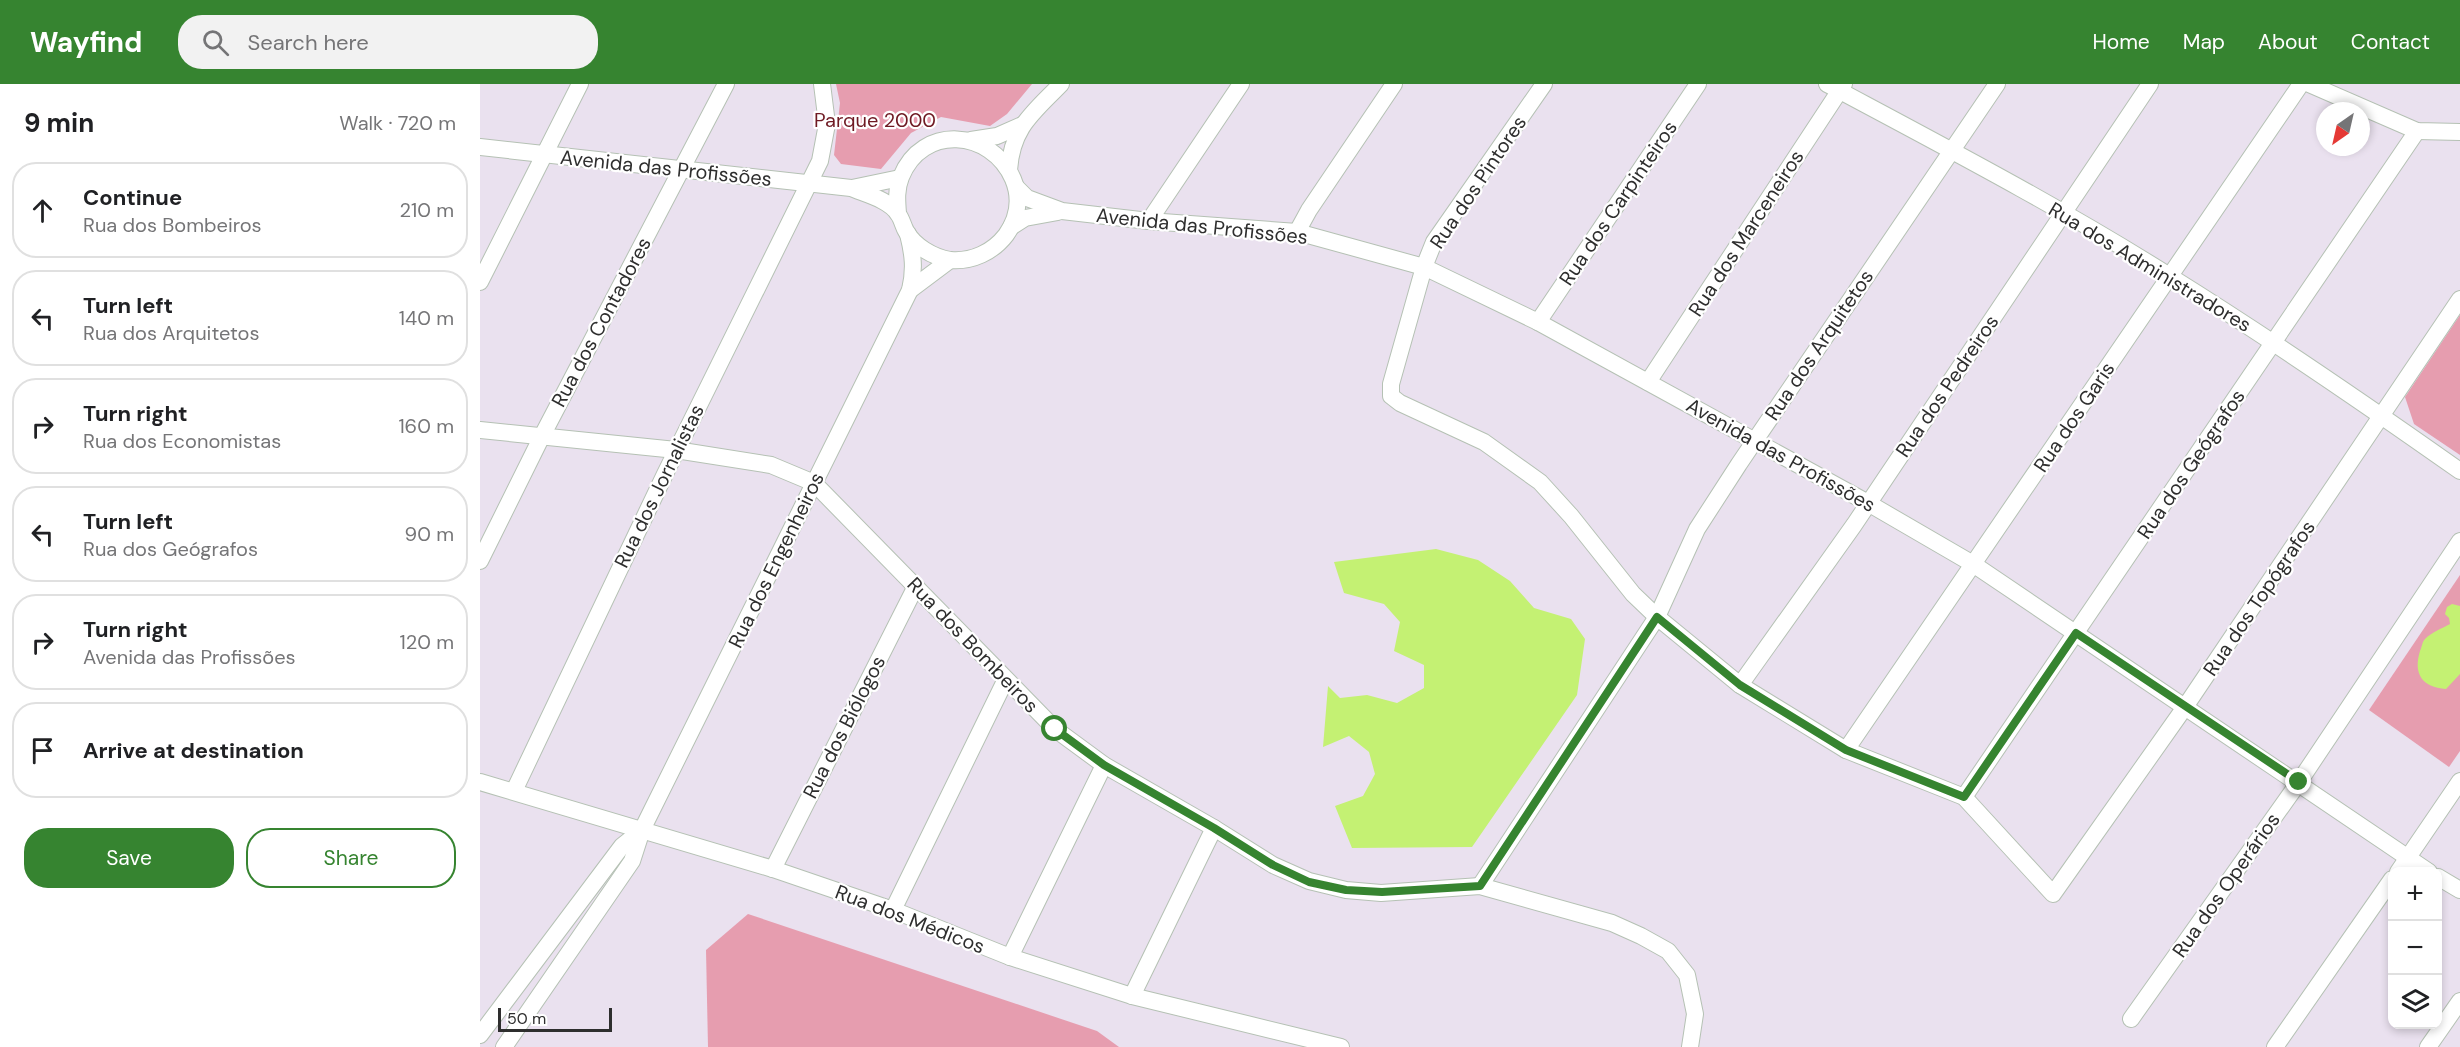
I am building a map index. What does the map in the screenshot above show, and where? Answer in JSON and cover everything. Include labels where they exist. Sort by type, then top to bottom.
[{"type":"street","points":[[480,282],[580,84]]},
{"type":"street","name":"Rua dos Contadores","points":[[480,561],[542,436],[726,84]]},
{"type":"street","name":"Rua dos Jornalistas","points":[[514,792],[676,450],[820,160],[826,114],[822,84]]},
{"type":"street","points":[[1009,170],[1010,151],[1022,125],[1061,84]]},
{"type":"street","points":[[1149,221],[1241,84]]},
{"type":"street","points":[[1297,232],[1309,210],[1394,84]]},
{"type":"street","name":"Rua dos Pintores","points":[[1544,84],[1434,242],[1424,267],[1391,384],[1392,396],[1400,403],[1484,442],[1540,482],[1633,594],[1657,617]]},
{"type":"street","name":"Rua dos Carpinteiros","points":[[1538,322],[1698,84]]},
{"type":"street","name":"Rua dos Arquitetos","points":[[1480,886],[1657,617],[1697,529],[1997,84]]},
{"type":"street","name":"Rua dos Pedreiros","points":[[1740,685],[1868,503],[2150,84]]},
{"type":"street","name":"Rua dos Garis","points":[[1846,750],[2301,84]]},
{"type":"street","points":[[2309,84],[2416,131],[2460,132]]},
{"type":"street","name":"Rua dos Administradores","points":[[1837,86],[2170,276],[2274,343],[2460,471]]},
{"type":"street","name":"Rua dos Marceneiros","points":[[1648,382],[1837,86]]},
{"type":"street","points":[[1017,188],[1016,215],[1001,242],[986,253],[969,259],[950,260],[919,247],[908,234],[898,213],[897,196],[900,178],[908,163],[920,151],[935,143],[952,139],[969,140],[997,136],[1022,125]]},
{"type":"street","name":"Rua dos Geógrafos","points":[[1964,797],[2416,131]]},
{"type":"street","points":[[969,140],[987,147],[1003,159],[1017,188],[1027,198],[1062,211]]},
{"type":"street","name":"Avenida das Profissões","points":[[480,147],[680,171],[851,188]]},
{"type":"street","points":[[851,188],[900,178]]},
{"type":"street","points":[[851,188],[879,199],[898,213]]},
{"type":"street","points":[[1011,227],[1024,218],[1062,211]]},
{"type":"street","name":"Avenida das Profissões","points":[[1062,211],[1149,221],[1297,232],[1424,267],[1538,322],[1868,503],[1973,564],[2299,782],[2403,865]]},
{"type":"street","name":"Rua dos Engenheiros","points":[[504,1047],[632,861],[642,830],[910,290],[914,273],[913,254],[908,234]]},
{"type":"street","name":"Rua dos Engenheiros","points":[[910,290],[950,260]]},
{"type":"street","name":"Rua dos Topógrafos","points":[[1964,797],[2053,894],[2185,707],[2460,298]]},
{"type":"street","name":"Rua dos Bombeiros","points":[[480,430],[676,450],[771,465],[814,483],[916,586],[1005,681],[1055,729],[1104,765],[1273,865],[1309,882],[1346,890],[1382,892],[1480,886],[1612,923],[1641,936],[1668,951],[1687,975],[1695,1014],[1690,1047]]},
{"type":"street","name":"Rua dos Operários","points":[[2131,1019],[2299,782],[2460,540]]},
{"type":"street","name":"Rua dos Biólogos","points":[[773,869],[916,586]]},
{"type":"street","points":[[1657,617],[1740,685],[1846,750],[1964,797]]},
{"type":"street","points":[[893,910],[1005,681]]},
{"type":"street","points":[[1010,957],[1104,765]]},
{"type":"street","points":[[2403,865],[2460,781]]},
{"type":"street","name":"Rua dos Médicos","points":[[480,782],[773,869],[893,910],[1010,957],[1132,996],[1341,1047]]},
{"type":"street","points":[[1132,996],[1214,828]]},
{"type":"street","name":"Rua dos Engenheiros","points":[[480,1035],[622,846],[642,830]]},
{"type":"street","points":[[2442,879],[2460,890]]},
{"type":"street","points":[[2275,1047],[2388,885]]},
{"type":"street","points":[[2428,1047],[2460,1001]]},
{"type":"green space","name":"Parque 2000","points":[[836,84],[1032,84],[1007,114],[990,126],[941,117],[911,133],[881,169],[841,164],[834,155],[840,103]]},
{"type":"green space","points":[[2460,315],[2460,455],[2414,424],[2405,397]]},
{"type":"green space","points":[[2460,575],[2460,751],[2449,767],[2369,710]]},
{"type":"green space","points":[[748,914],[1097,1031],[1119,1047],[708,1047],[706,950]]},
{"type":"shaded area","points":[[1436,549],[1478,560],[1510,581],[1534,608],[1571,619],[1585,639],[1577,695],[1472,847],[1352,848],[1335,806],[1363,796],[1375,774],[1369,752],[1349,736],[1323,747],[1328,686],[1340,698],[1367,695],[1397,703],[1424,688],[1424,665],[1394,651],[1400,622],[1384,604],[1344,593],[1334,562]]},
{"type":"shaded area","points":[[2452,604],[2460,606],[2460,674],[2446,689],[2431,685],[2421,678],[2418,659],[2425,639],[2450,624],[2445,614],[2447,607]]},
{"type":"route","points":[[1055,729],[1104,765],[1273,865],[1309,882],[1346,890],[1382,892],[1480,886],[1657,617],[1740,685],[1846,750],[1964,797],[2076,633],[2299,782]]}]
